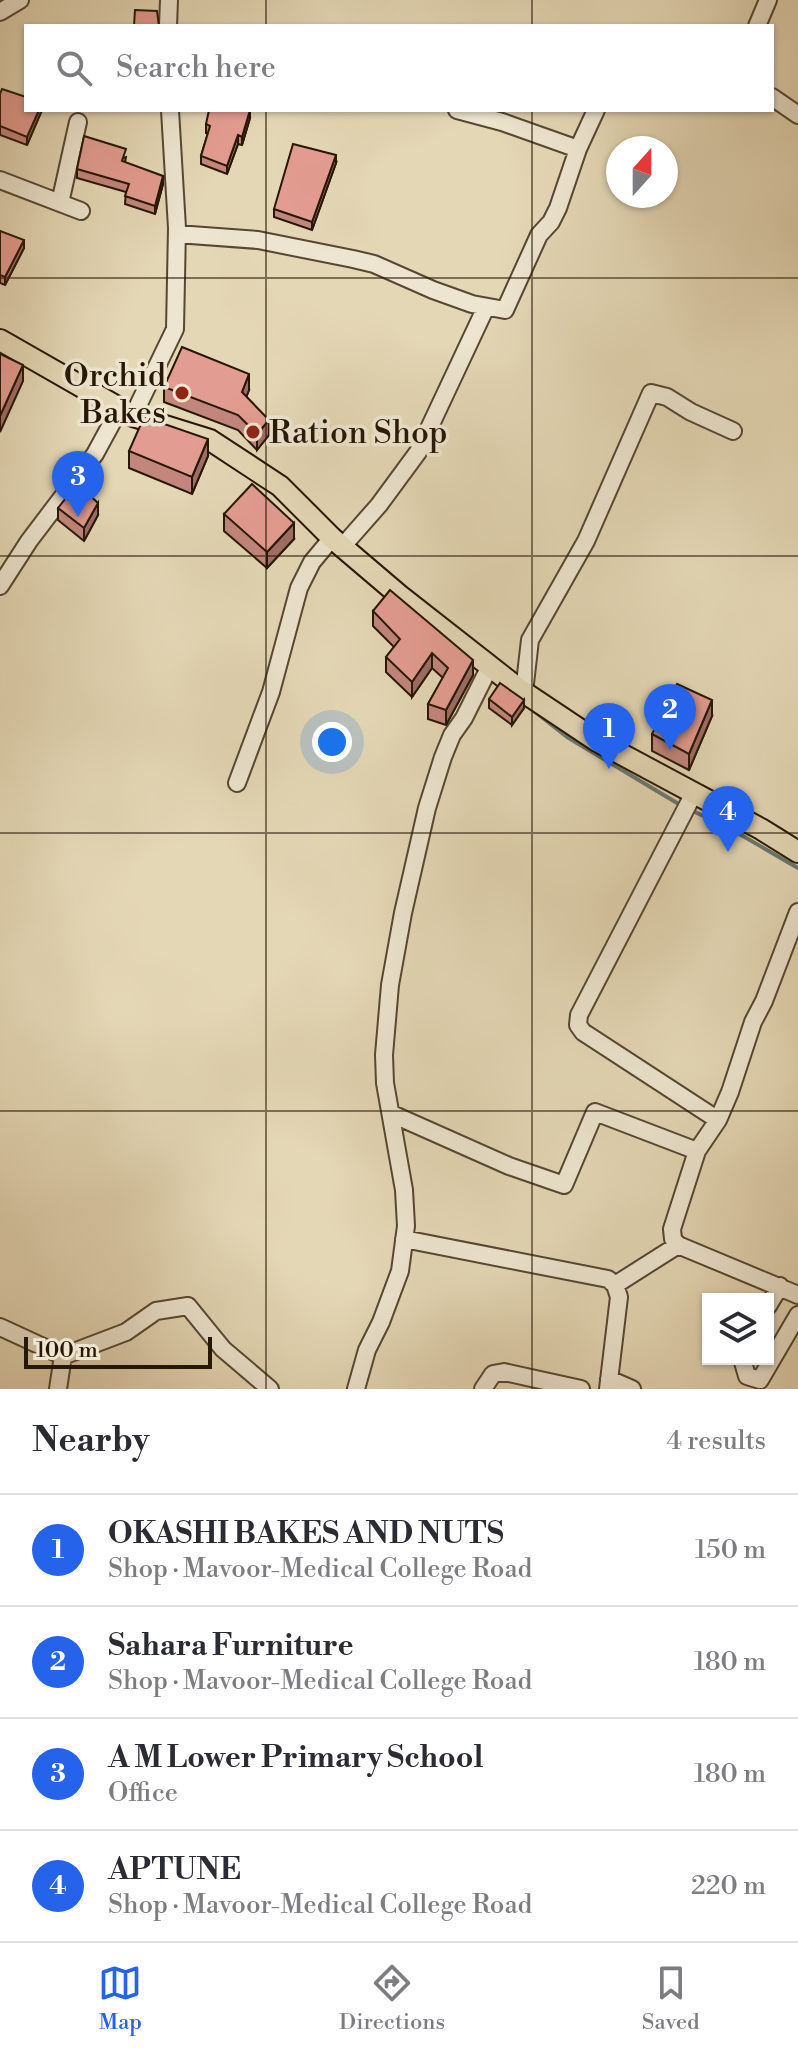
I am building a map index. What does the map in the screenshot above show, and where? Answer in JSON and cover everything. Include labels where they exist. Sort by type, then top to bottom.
[{"type":"main road","points":[[0,340],[126,412],[210,440],[280,486],[337,542],[489,668],[597,741],[798,852]]},
{"type":"street","points":[[758,24],[768,0]]},
{"type":"street","points":[[168,1],[168,24]]},
{"type":"street","points":[[774,98],[798,115]]},
{"type":"street","points":[[1,581],[126,412],[175,329],[177,234],[170,112]]},
{"type":"street","points":[[464,112],[578,149]]},
{"type":"street","points":[[177,234],[258,240],[353,259],[433,290],[505,310],[539,235],[558,208],[578,149],[595,112]]},
{"type":"street","points":[[60,203],[78,122]]},
{"type":"street","points":[[0,180],[81,211]]},
{"type":"street","points":[[237,783],[271,692],[299,588],[312,562],[379,505],[418,452],[486,307]]},
{"type":"street","points":[[524,692],[530,640],[586,541],[651,393],[667,397],[733,431]]},
{"type":"street","points":[[362,1387],[367,1350],[400,1271],[404,1239],[404,1190],[385,1083],[384,1055],[390,985],[427,808],[452,735],[489,668]]},
{"type":"street","points":[[694,793],[579,1015],[578,1025],[583,1032],[718,1120]]},
{"type":"street","points":[[798,912],[718,1120],[697,1151],[672,1229],[673,1239],[678,1245],[798,1295]]},
{"type":"street","points":[[392,1114],[509,1166],[564,1185],[595,1112],[697,1151]]},
{"type":"street","points":[[404,1239],[608,1279],[615,1285],[619,1297],[609,1384],[632,1389]]},
{"type":"street","points":[[615,1285],[678,1245]]},
{"type":"street","points":[[774,1296],[780,1286]]},
{"type":"street","points":[[0,1327],[63,1356],[126,1332],[156,1311],[188,1306],[223,1349],[270,1389]]},
{"type":"street","points":[[745,1383],[760,1380],[798,1315]]},
{"type":"street","points":[[58,1389],[63,1356]]},
{"type":"street","points":[[483,1389],[493,1374],[504,1372],[581,1389]]},
{"type":"building","points":[[135,10],[157,11],[159,24],[134,24]]},
{"type":"building","points":[[2,89],[24,96],[24,112],[38,112],[27,137],[0,126]]},
{"type":"building","points":[[209,112],[249,112],[242,137],[238,135],[227,166],[201,156],[210,126],[206,124]]},
{"type":"building","points":[[84,136],[126,149],[122,161],[163,176],[155,206],[125,196],[129,184],[77,169]]},
{"type":"building","points":[[293,144],[336,155],[312,222],[274,209]]},
{"type":"building","points":[[0,231],[24,240],[5,277],[0,275]]},
{"type":"building","points":[[182,347],[249,374],[242,392],[269,420],[257,434],[238,415],[164,387]]},
{"type":"building","points":[[0,354],[23,365],[0,416]]},
{"type":"building","points":[[144,417],[208,439],[192,477],[129,451]]},
{"type":"building","points":[[77,484],[98,503],[84,528],[58,508]]},
{"type":"building","points":[[252,484],[294,523],[267,552],[224,514]]},
{"type":"building","points":[[390,590],[473,660],[446,710],[428,704],[448,668],[432,653],[412,682],[386,657],[400,639],[373,611]]},
{"type":"building","points":[[500,683],[524,700],[512,717],[489,699]]},
{"type":"building","points":[[677,684],[712,700],[689,754],[652,734]]},
{"type":"waterway","points":[[534,711],[567,737],[677,803]]},
{"type":"waterway","points":[[702,786],[719,795]]},
{"type":"waterway","points":[[695,812],[798,868]]},
{"type":"place","name":"Orchid Bakes","points":[[182,393]]},
{"type":"place","name":"Ration Shop","points":[[253,432]]},
{"type":"place","name":"A M Lower Primary School","points":[[78,517]]},
{"type":"place","name":"Sahara Furniture","points":[[670,750]]},
{"type":"place","name":"OKASHI BAKES AND NUTS","points":[[609,769]]},
{"type":"place","name":"APTUNE","points":[[728,852]]}]
